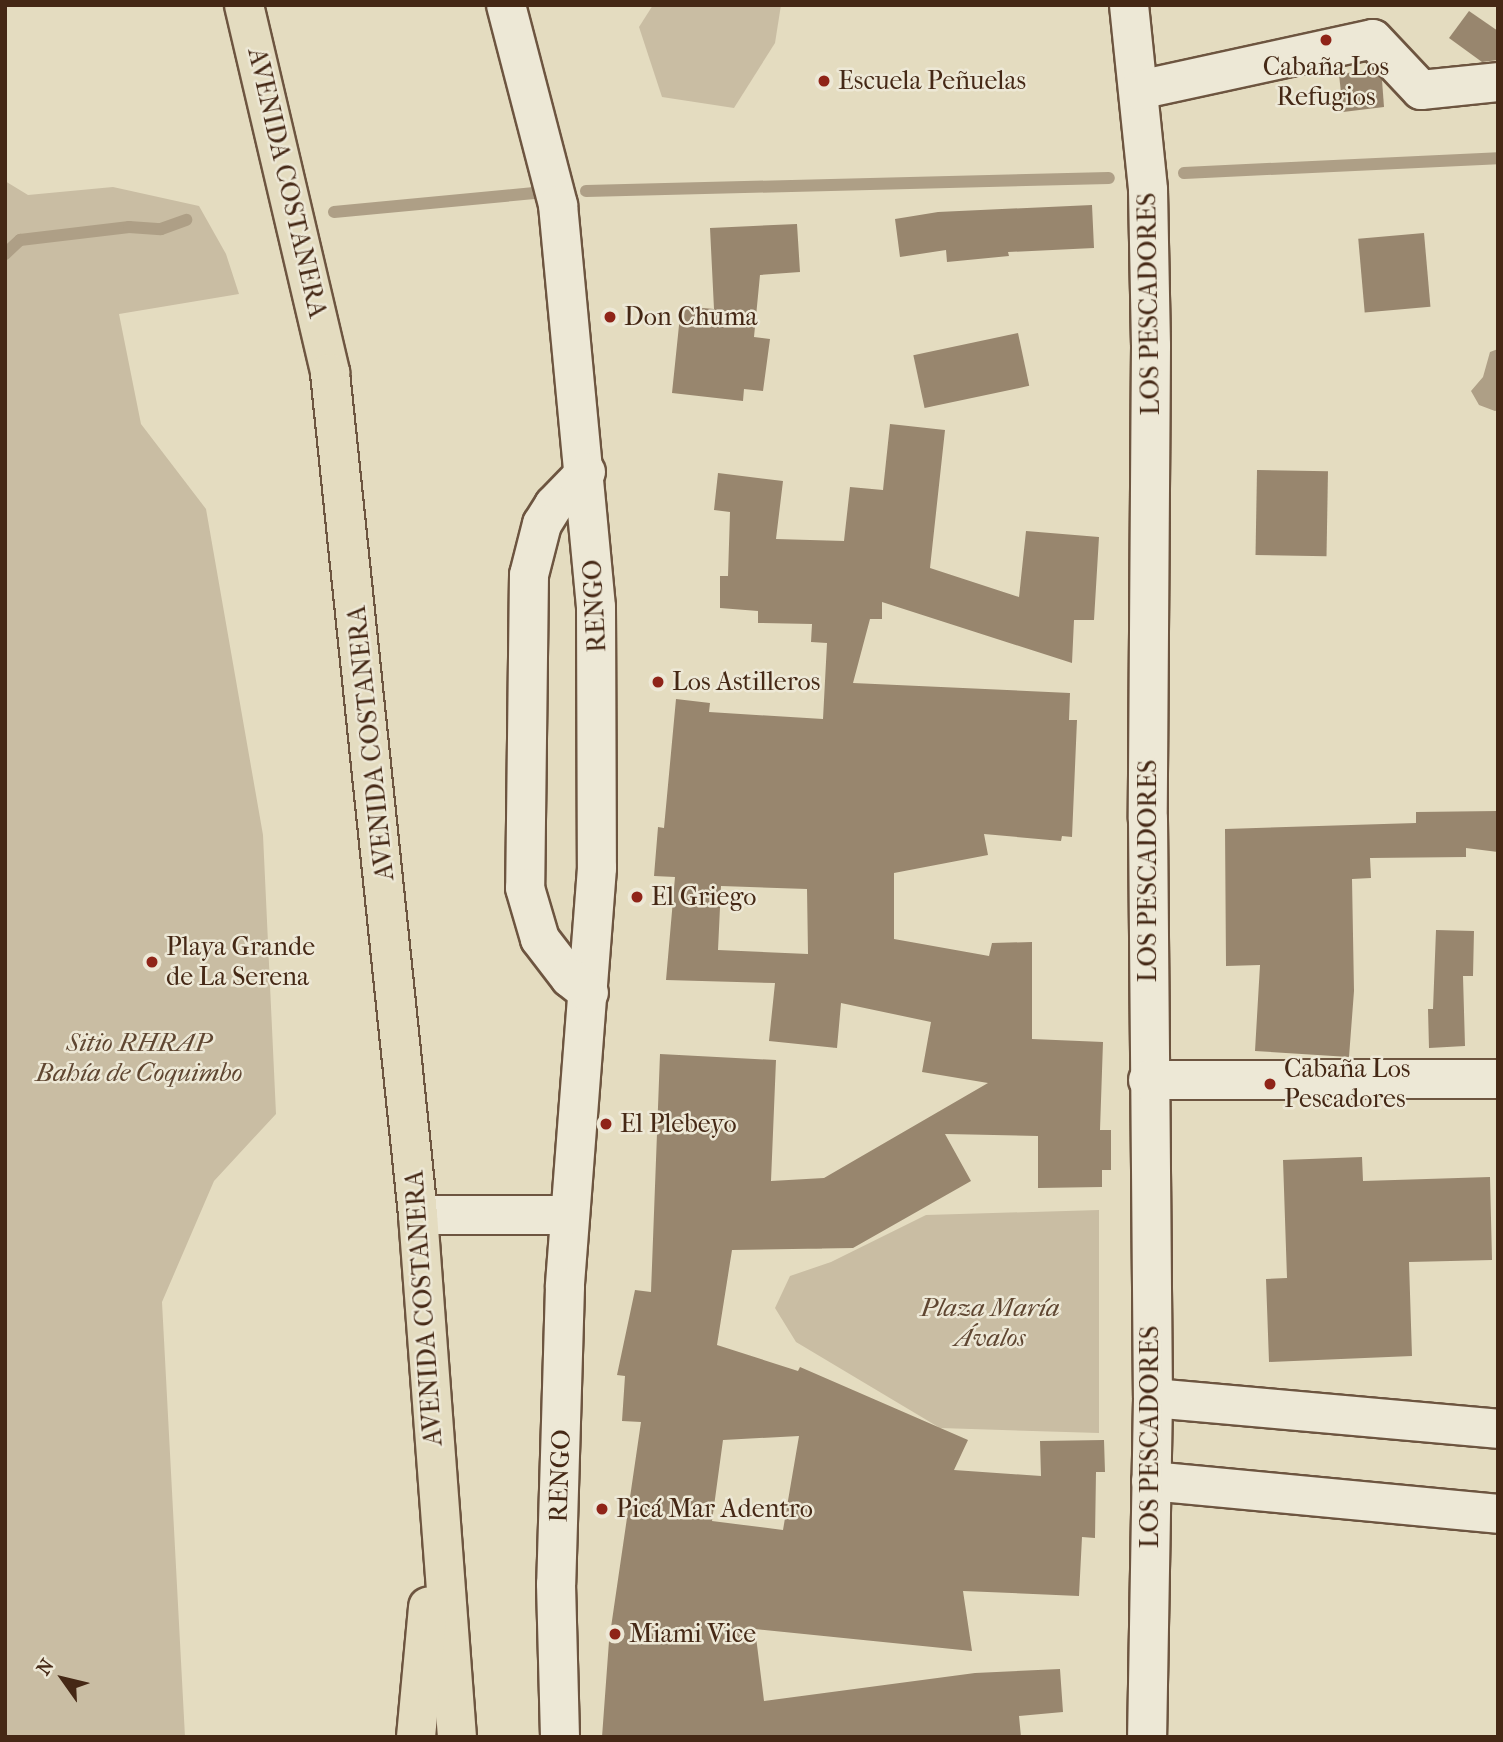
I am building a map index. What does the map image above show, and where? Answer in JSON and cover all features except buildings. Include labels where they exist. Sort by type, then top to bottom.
[{"type":"main road","name":"AVENIDA COSTANERA","points":[[244,5],[330,373],[418,1215],[457,1737]]},
{"type":"main road","name":"AVENIDA COSTANERA","points":[[416,1737],[437,1490]]},
{"type":"street","name":"RENGO","points":[[506,5],[558,205],[586,472],[600,743],[589,993],[570,1215],[556,1584],[560,1737]]},
{"type":"street","name":"LOS PESCADORES","points":[[1129,5],[1148,190],[1151,346],[1148,1080],[1153,1398],[1147,1737]]},
{"type":"street","points":[[1139,90],[1373,39],[1421,90],[1498,82]]},
{"type":"street","points":[[586,472],[554,505],[542,524],[531,562],[525,888],[540,939],[570,978],[589,993]]},
{"type":"street","points":[[1148,1080],[1498,1079]]},
{"type":"street","points":[[418,1215],[570,1215]]},
{"type":"street","points":[[1153,1398],[1498,1429]]},
{"type":"street","points":[[1151,1481],[1498,1514]]},
{"type":"green space","points":[[653,5],[781,5],[775,43],[734,108],[662,97],[639,27]]},
{"type":"green space","name":"Sitio RHRAP Bahía de Coquimbo","points":[[5,181],[28,195],[113,187],[199,206],[226,254],[239,294],[119,314],[141,424],[206,509],[263,835],[276,1114],[214,1181],[162,1302],[185,1737],[5,1737]]},
{"type":"green space","name":"Plaza María Ávalos","points":[[1099,1210],[1099,1433],[940,1428],[796,1342],[775,1308],[790,1276],[831,1262],[926,1215]]},
{"type":"shaded area","points":[[1498,349],[1498,410],[1495,411],[1479,405],[1471,391],[1483,377],[1490,352]]},
{"type":"waterway","points":[[1184,173],[1498,158]]},
{"type":"waterway","points":[[586,191],[1109,178]]},
{"type":"waterway","points":[[334,212],[534,193]]},
{"type":"waterway","points":[[5,254],[20,240],[129,227],[161,229],[186,220]]},
{"type":"place","name":"Cabaña Los Refugios","points":[[1326,40]]},
{"type":"place","name":"Escuela Peñuelas","points":[[824,81]]},
{"type":"place","name":"Don Chuma","points":[[610,317]]},
{"type":"place","name":"Los Astilleros","points":[[658,682]]},
{"type":"place","name":"El Griego","points":[[637,897]]},
{"type":"place","name":"Playa Grande de La Serena","points":[[152,962]]},
{"type":"place","name":"Cabaña Los Pescadores","points":[[1270,1084]]},
{"type":"place","name":"El Plebeyo","points":[[606,1124]]},
{"type":"place","name":"Picá Mar Adentro","points":[[602,1509]]},
{"type":"place","name":"Miami Vice","points":[[615,1634]]}]
